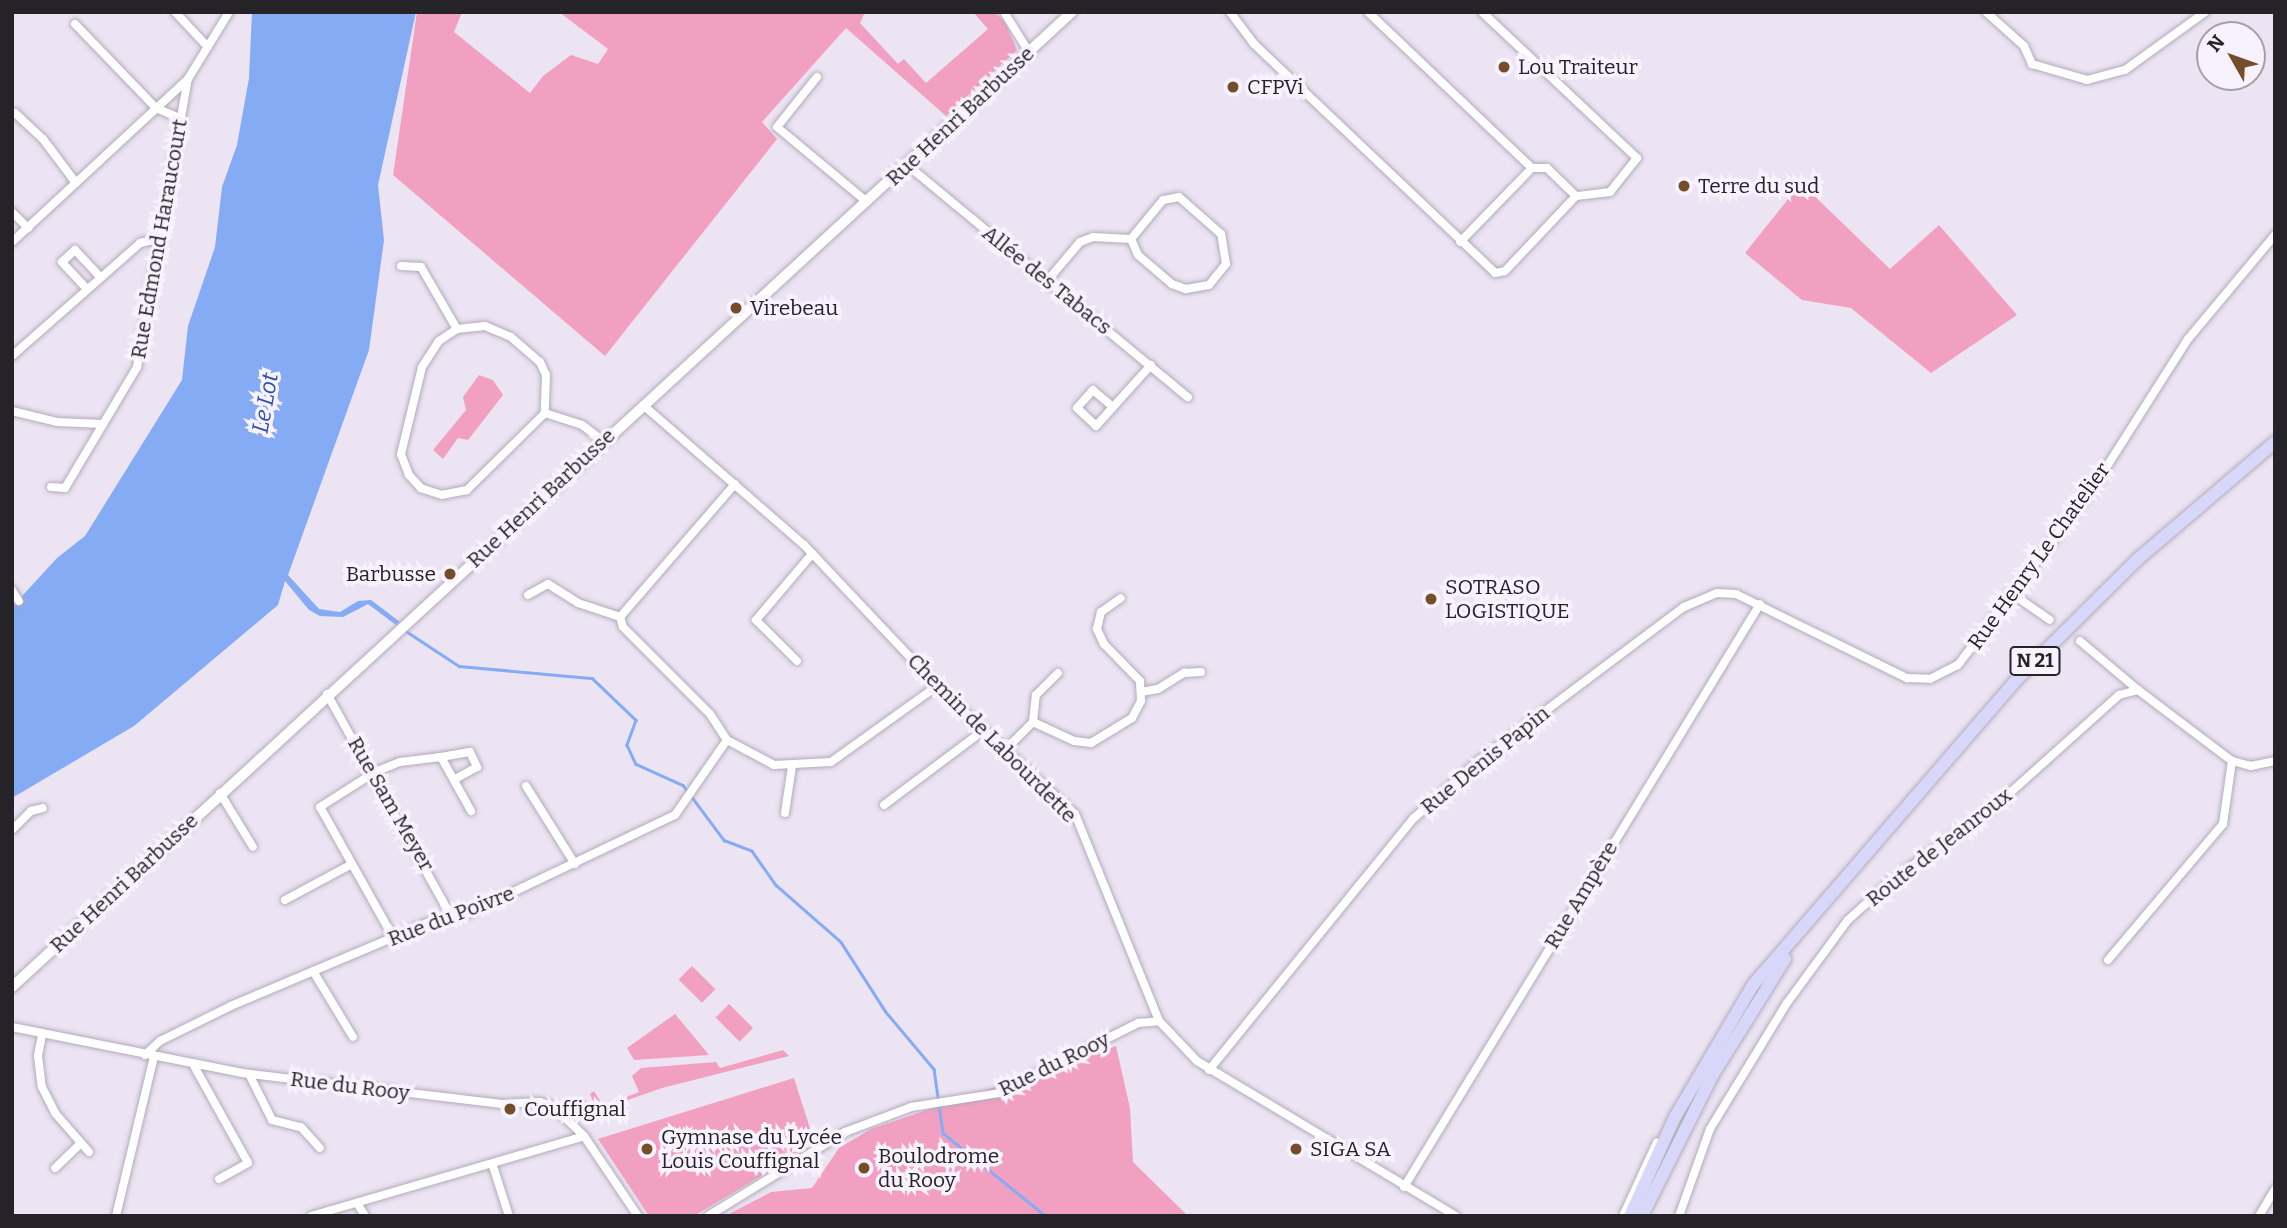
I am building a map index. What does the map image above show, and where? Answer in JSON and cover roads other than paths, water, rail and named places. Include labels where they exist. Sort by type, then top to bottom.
[{"type":"main road","name":"Rue Henri Barbusse","points":[[12,987],[603,440],[867,202],[1072,12]]},
{"type":"main road","name":"N 21","points":[[1630,1216],[1672,1124],[1753,985],[1806,927],[2018,678],[2138,559],[2275,442]]},
{"type":"main road","name":"N 21","points":[[1642,1216],[1712,1076],[1806,927]]},
{"type":"street","points":[[175,12],[208,47]]},
{"type":"street","name":"Rue Edmond Haraucourt","points":[[51,487],[65,488],[136,367],[162,238],[188,79],[229,12]]},
{"type":"street","points":[[1004,12],[1029,52]]},
{"type":"street","points":[[1230,12],[1253,43],[1495,273],[1505,271],[1576,195],[1610,192],[1637,158],[1482,12]]},
{"type":"street","points":[[1368,12],[1532,168],[1547,168],[1576,195]]},
{"type":"street","points":[[1986,12],[2024,46],[2032,64],[2087,80],[2125,70],[2205,12]]},
{"type":"street","points":[[75,24],[156,108],[182,119]]},
{"type":"street","points":[[817,77],[777,127],[867,202]]},
{"type":"street","points":[[12,242],[188,79]]},
{"type":"street","points":[[15,113],[43,139],[76,183]]},
{"type":"street","name":"Allée des Tabacs","points":[[906,164],[1188,397]]},
{"type":"street","points":[[1460,242],[1532,168]]},
{"type":"street","points":[[1179,197],[1221,234],[1226,264],[1209,285],[1179,287],[1138,255],[1131,239],[1163,200],[1179,197]]},
{"type":"street","points":[[12,212],[28,228]]},
{"type":"street","points":[[1047,281],[1080,242],[1112,235],[1131,239]]},
{"type":"street","name":"Rue Henry Le Chatelier","points":[[1760,604],[1920,681],[1946,675],[1958,665],[2095,485],[2188,339],[2275,235]]},
{"type":"street","points":[[12,356],[140,243],[162,238]]},
{"type":"street","points":[[87,289],[62,262],[75,250],[100,277]]},
{"type":"street","points":[[401,267],[421,267],[457,329]]},
{"type":"street","points":[[485,326],[510,337],[533,355],[546,375],[545,413],[467,490],[442,495],[421,488],[409,475],[401,454],[422,367],[439,341],[457,329],[485,326]]},
{"type":"street","points":[[1113,407],[1093,390],[1077,408],[1096,426],[1151,365]]},
{"type":"street","name":"Chemin de Labourdette","points":[[643,405],[812,554],[937,686],[1075,814],[1125,944],[1159,1021],[1209,1070],[1456,1216]]},
{"type":"street","points":[[12,411],[57,422],[103,424]]},
{"type":"street","points":[[545,413],[582,425],[603,440]]},
{"type":"street","points":[[620,617],[735,484]]},
{"type":"street","points":[[797,661],[756,620],[812,554]]},
{"type":"street","points":[[528,595],[548,584],[578,603],[620,617]]},
{"type":"street","points":[[12,590],[19,601]]},
{"type":"street","name":"Rue Denis Papin","points":[[1209,1070],[1405,828],[1476,762],[1684,607],[1717,593],[1736,594],[1760,604]]},
{"type":"street","points":[[2011,593],[2050,620]]},
{"type":"street","points":[[1033,722],[1074,741],[1091,743],[1132,718],[1141,692],[1140,681],[1104,644],[1097,629],[1101,612],[1121,598]]},
{"type":"street","name":"Rue Ampère","points":[[1404,1187],[1760,604]]},
{"type":"street","points":[[620,617],[623,627],[710,714],[727,740],[775,765],[831,762],[891,723],[937,686]]},
{"type":"street","points":[[2080,641],[2138,690],[2232,761],[2251,766],[2275,761]]},
{"type":"street","points":[[1141,692],[1158,689],[1184,673],[1200,672]]},
{"type":"street","points":[[1005,750],[1033,722],[1037,695],[1044,682],[1058,674]]},
{"type":"street","name":"Route de Jeanroux","points":[[1679,1216],[1710,1129],[1802,980],[1848,920],[1890,882],[2001,802],[2119,695],[2138,690]]},
{"type":"street","name":"Rue Sam Meyer","points":[[327,694],[375,772],[451,916]]},
{"type":"street","points":[[884,805],[984,730]]},
{"type":"street","name":"Rue du Poivre","points":[[149,1056],[160,1041],[313,971],[393,937],[451,916],[463,916],[676,815],[727,740]]},
{"type":"street","points":[[393,937],[320,807],[375,772],[400,762],[470,752],[477,767],[454,780]]},
{"type":"street","points":[[441,757],[471,811]]},
{"type":"street","points":[[2108,960],[2223,824],[2232,761]]},
{"type":"street","points":[[785,813],[792,766]]},
{"type":"street","points":[[526,786],[575,864]]},
{"type":"street","points":[[220,793],[253,847]]},
{"type":"street","points":[[12,830],[31,811],[43,808]]},
{"type":"street","points":[[285,900],[352,864]]},
{"type":"street","points":[[313,971],[353,1037]]},
{"type":"street","name":"Rue du Rooy","points":[[709,1216],[845,1132],[911,1107],[999,1093],[1138,1023],[1159,1021]]},
{"type":"street","name":"Rue du Rooy","points":[[12,1027],[249,1074],[502,1104],[540,1102],[554,1107],[584,1136],[635,1215]]},
{"type":"street","points":[[42,1035],[38,1056],[42,1087],[55,1113],[89,1152]]},
{"type":"street","points":[[116,1216],[149,1056]]},
{"type":"street","points":[[193,1064],[248,1163],[219,1179]]},
{"type":"street","points":[[249,1074],[272,1120],[301,1127],[320,1148]]},
{"type":"street","points":[[1623,1216],[1658,1140],[1672,1124]]},
{"type":"street","points":[[311,1216],[493,1166],[584,1136]]},
{"type":"street","points":[[55,1168],[81,1143]]},
{"type":"street","points":[[493,1166],[509,1216]]},
{"type":"street","points":[[2259,1216],[2275,1189]]},
{"type":"street","points":[[358,1203],[365,1216]]},
{"type":"water","name":"Le Lot","points":[[252,12],[416,12],[378,185],[384,240],[369,350],[288,575],[319,609],[340,612],[358,601],[371,600],[400,622],[396,625],[368,604],[343,617],[320,616],[309,610],[285,581],[278,605],[134,726],[12,798],[12,607],[57,558],[85,536],[182,380],[188,326],[215,247],[222,187],[237,145],[249,78]]},
{"type":"waterway","points":[[406,631],[459,666],[592,678],[636,720],[627,745],[636,764],[683,785],[724,840],[752,851],[776,885],[841,942],[886,1012],[934,1069],[943,1133],[1046,1216]]},
{"type":"place","name":"Lou Traiteur","points":[[1504,67]]},
{"type":"place","name":"CFPVi","points":[[1233,87]]},
{"type":"place","name":"Terre du sud","points":[[1684,186]]},
{"type":"place","name":"Virebeau","points":[[736,308]]},
{"type":"place","name":"Barbusse","points":[[450,574]]},
{"type":"place","name":"SOTRASO LOGISTIQUE","points":[[1431,599]]},
{"type":"place","name":"Couffignal","points":[[510,1109]]},
{"type":"place","name":"Gymnase du Lycée Louis Couffignal","points":[[647,1149]]},
{"type":"place","name":"SIGA SA","points":[[1296,1149]]},
{"type":"place","name":"Boulodrome du Rooy","points":[[864,1168]]}]
